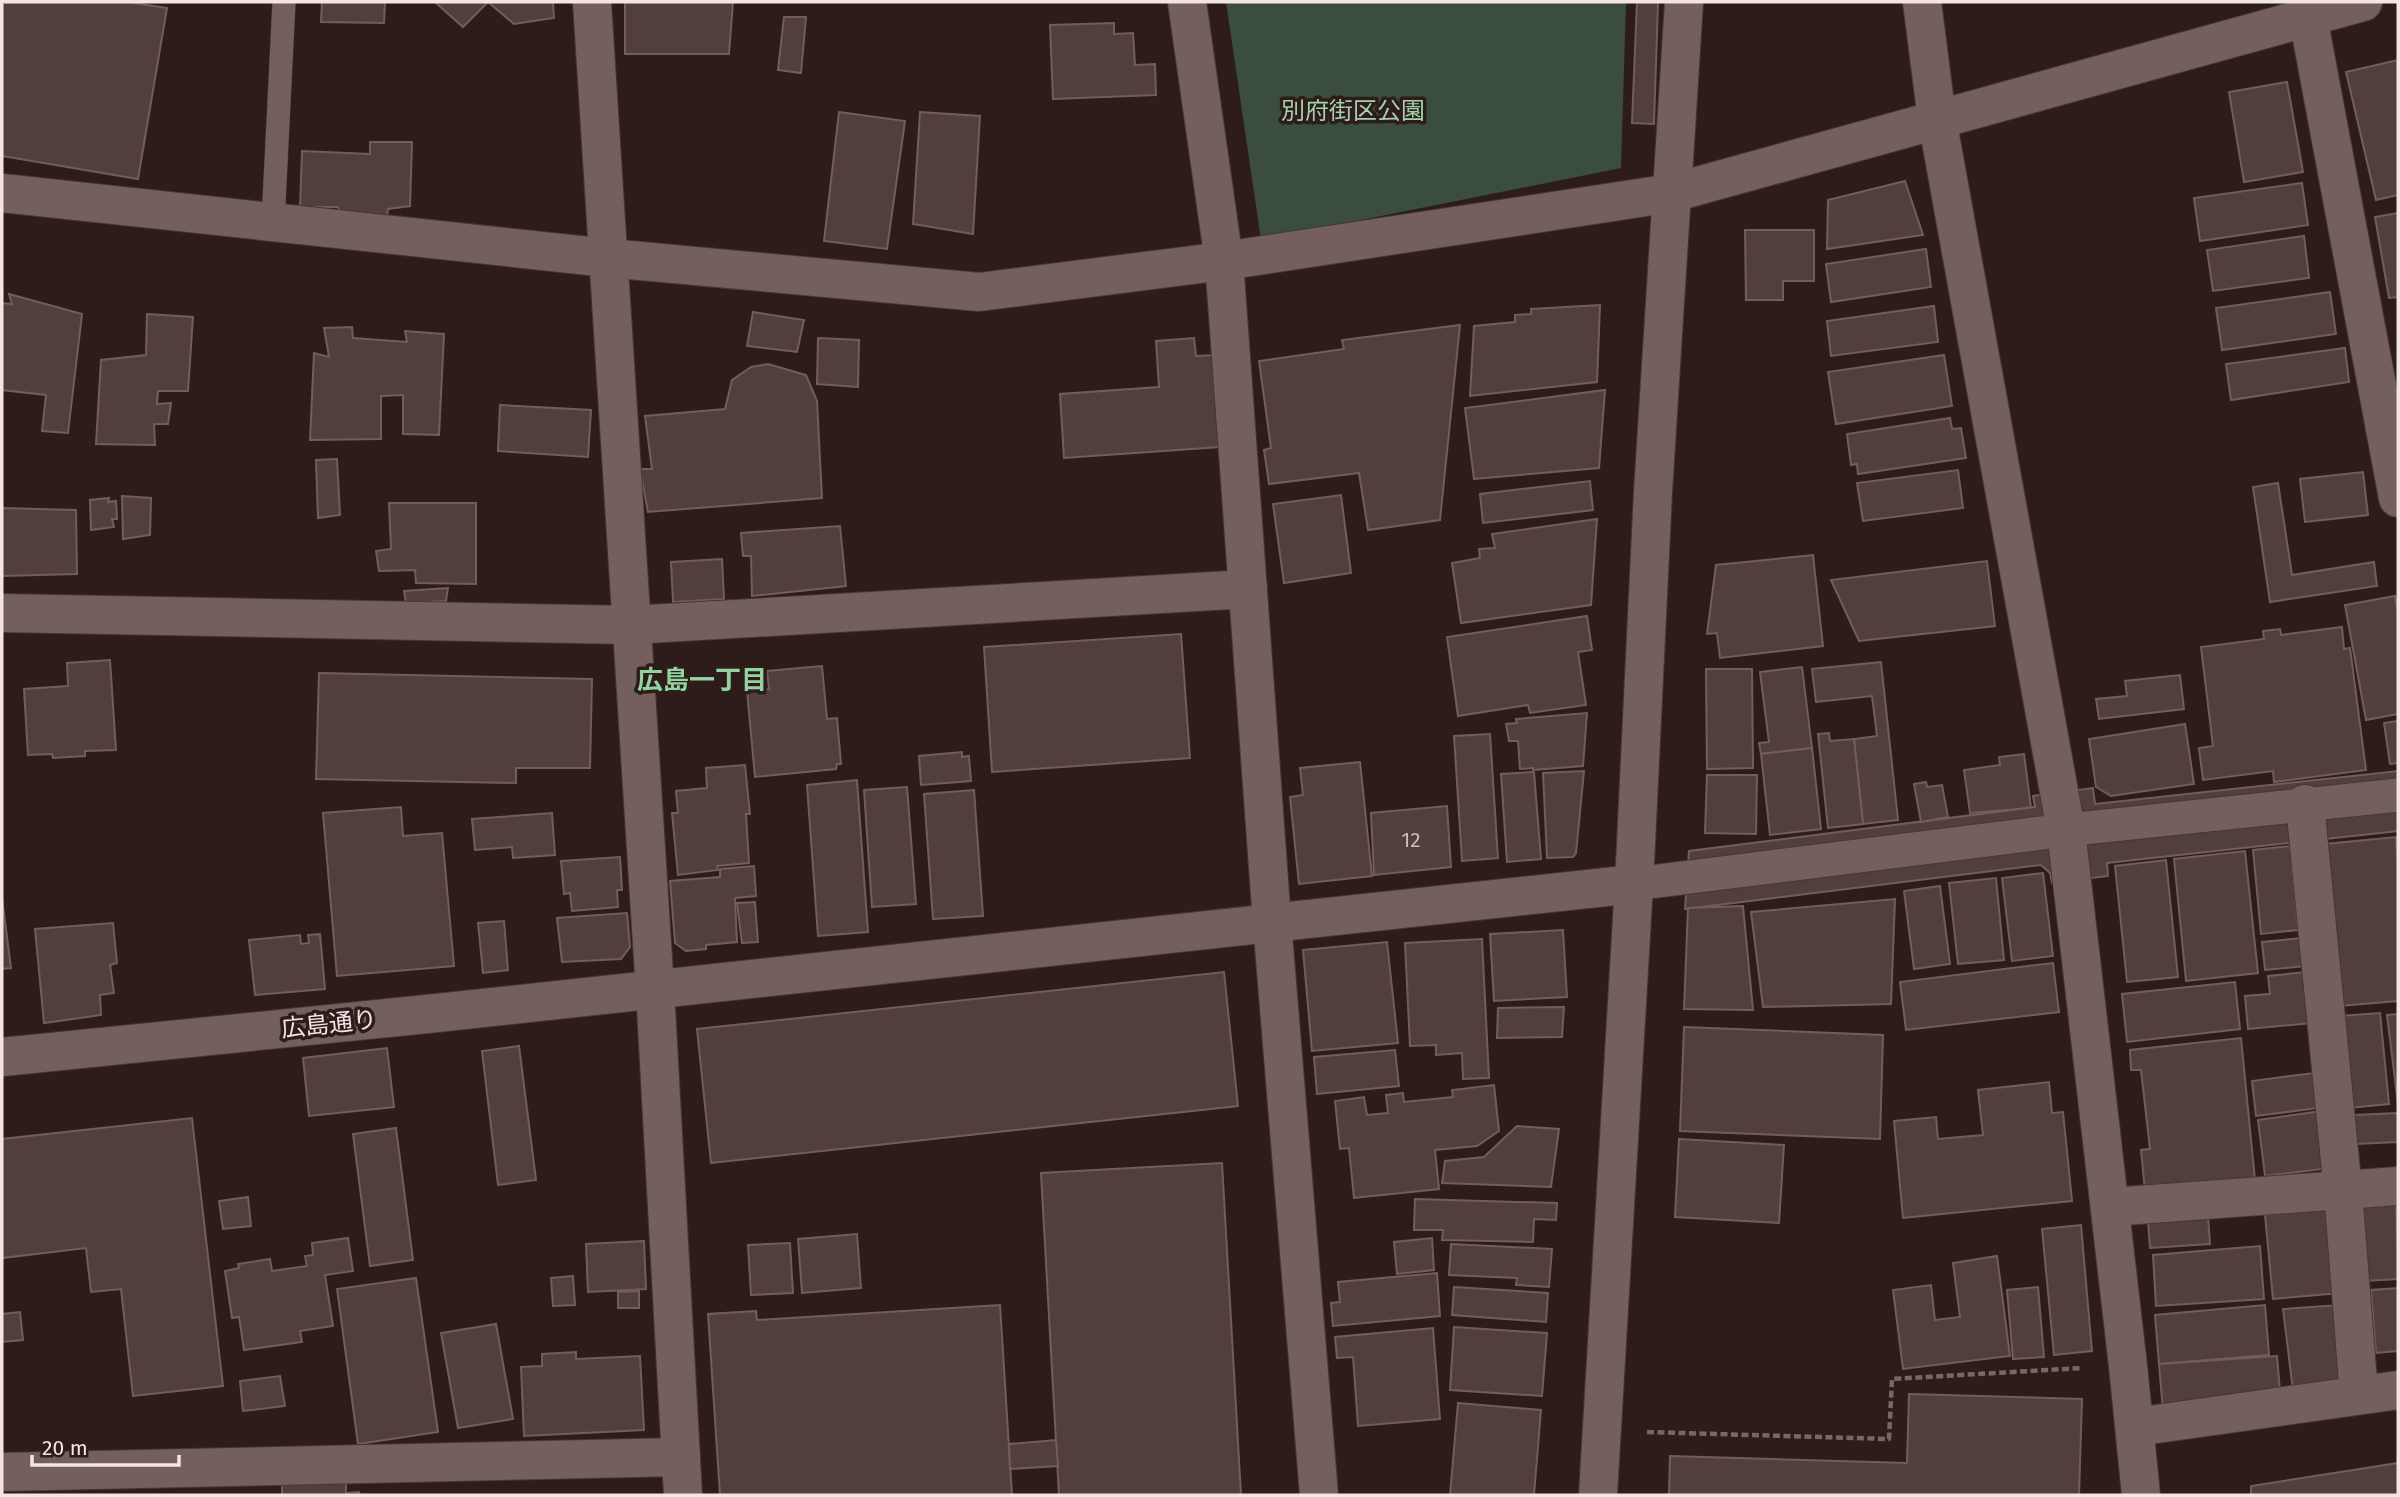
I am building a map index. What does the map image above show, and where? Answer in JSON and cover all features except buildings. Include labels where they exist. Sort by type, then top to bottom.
[{"type":"street","points":[[592,2],[655,990],[683,1495]]},
{"type":"street","points":[[1187,2],[1224,261],[1272,922],[1319,1495]]},
{"type":"street","points":[[1598,1495],[1634,884],[1653,492],[1684,2]]},
{"type":"street","points":[[1922,2],[1937,120],[2066,830],[2141,1495]]},
{"type":"street","points":[[2,193],[608,258],[979,292],[1224,261],[1672,193],[2363,2]]},
{"type":"street","points":[[2308,17],[2398,498]]},
{"type":"street","points":[[2,613],[631,625],[1248,589]]},
{"type":"street","points":[[1634,884],[2066,830],[2398,795]]},
{"type":"street","points":[[2305,804],[2343,1191],[2359,1395]]},
{"type":"street","name":"広島通り","points":[[2,1057],[655,990],[1634,884]]},
{"type":"street","points":[[2110,1207],[2398,1186]]},
{"type":"street","points":[[2135,1427],[2398,1390]]},
{"type":"street","points":[[2,1472],[681,1457]]},
{"type":"lane","points":[[273,222],[284,2]]},
{"type":"path","points":[[1642,1432],[1889,1439],[1892,1379],[2128,1366]]},
{"type":"green space","name":"別府街区公園","points":[[1226,2],[1626,2],[1621,168],[1261,240]]},
{"type":"district","name":"広島一丁目","points":[[702,680]]}]
